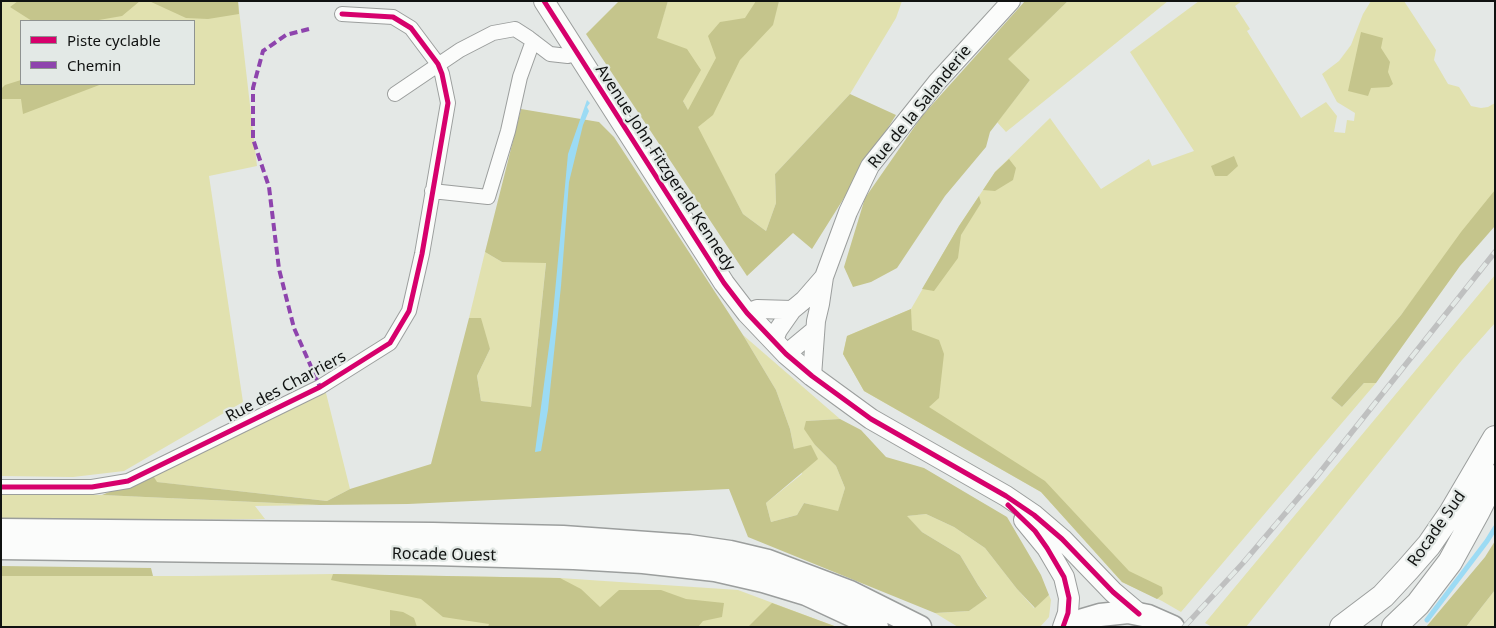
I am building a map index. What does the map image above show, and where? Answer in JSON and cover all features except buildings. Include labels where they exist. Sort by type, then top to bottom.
[{"type":"highway","name":"Rocade Sud","points":[[1342,627],[1383,596],[1429,545],[1451,513],[1495,438]]},
{"type":"highway","name":"Rocade Sud","points":[[1394,627],[1418,604],[1450,562],[1495,477]]},
{"type":"main road","name":"Avenue John Fitzgerald Kennedy","points":[[544,1],[724,283],[747,313],[780,347],[812,376],[872,419],[979,480],[1034,515],[1062,539],[1113,592],[1144,615]]},
{"type":"main road","name":"Avenue John Fitzgerald Kennedy","points":[[979,480],[1035,531],[1058,565],[1064,578],[1068,598],[1068,613],[1062,627]]},
{"type":"main road","name":"Rocade Ouest","points":[[1,530],[432,534],[563,538],[689,546],[768,561],[850,592],[920,627]]},
{"type":"main road","name":"Rocade Ouest","points":[[1,548],[434,554],[643,562],[715,570],[763,581],[806,594],[877,627]]},
{"type":"main road","points":[[1069,627],[1100,615],[1117,613],[1144,615],[1173,627]]},
{"type":"street","name":"Rue de la Salanderie","points":[[780,347],[778,330],[792,310],[804,300],[824,277],[848,212],[870,166],[937,82],[1012,1]]},
{"type":"street","points":[[342,14],[393,17],[411,28],[438,64]]},
{"type":"street","points":[[395,94],[460,50],[493,33],[514,29],[550,54],[568,56],[576,53]]},
{"type":"street","points":[[432,191],[488,197],[508,131],[520,76],[533,41]]},
{"type":"street","name":"Rue des Charriers","points":[[1,487],[92,487],[128,481],[320,387],[390,343],[409,311],[422,254],[448,103],[438,64]]},
{"type":"street","points":[[812,376],[815,330],[824,277]]},
{"type":"street","points":[[747,313],[757,309],[792,310]]},
{"type":"street","points":[[780,347],[815,330]]},
{"type":"green space","points":[[1,1],[238,1],[257,166],[209,176],[243,402],[124,471],[73,477],[1,476]]},
{"type":"green space","points":[[18,1],[140,1],[122,16],[99,20],[30,20],[10,7]]},
{"type":"green space","points":[[149,1],[238,1],[239,14],[208,19],[186,18]]},
{"type":"green space","points":[[619,1],[668,1],[657,38],[687,49],[701,70],[683,101],[688,110],[716,58],[708,36],[720,22],[745,18],[756,1],[779,1],[773,25],[740,60],[713,115],[698,127],[743,214],[766,231],[776,203],[775,174],[850,94],[896,115],[812,249],[793,233],[747,276],[586,34]]},
{"type":"green space","points":[[668,1],[902,1],[896,18],[850,94],[775,174],[776,203],[766,231],[743,214],[683,101],[656,38]]},
{"type":"green space","points":[[1025,1],[1068,1],[1008,59],[1030,80],[990,132],[986,147],[945,196],[897,268],[871,282],[853,287],[844,267],[865,198],[922,116]]},
{"type":"green space","points":[[1068,1],[1168,1],[1006,132],[997,122],[1030,80],[1007,59]]},
{"type":"green space","points":[[1199,1],[1242,1],[1235,6],[1250,29],[1247,31],[1301,118],[1326,102],[1337,116],[1334,132],[1345,133],[1347,120],[1354,121],[1355,113],[1337,102],[1322,74],[1339,61],[1351,45],[1363,14],[1371,1],[1404,1],[1436,50],[1434,60],[1448,84],[1459,87],[1471,106],[1481,108],[1495,103],[1495,194],[1401,315],[1331,398],[1342,407],[1364,383],[1376,383],[1181,612],[1122,582],[1041,492],[864,391],[843,354],[847,336],[911,309],[959,226],[995,172],[1050,118],[1101,189],[1149,159],[1152,166],[1194,151],[1130,52]]},
{"type":"green space","points":[[1361,32],[1383,38],[1381,48],[1390,62],[1388,72],[1393,84],[1389,87],[1371,88],[1368,96],[1348,91]]},
{"type":"green space","points":[[20,80],[20,85],[99,85],[23,114],[21,99],[1,99],[1,89],[5,85]]},
{"type":"green space","points":[[521,109],[599,122],[614,137],[743,335],[776,390],[790,429],[794,449],[811,445],[818,459],[766,503],[771,522],[797,515],[804,503],[838,511],[845,488],[836,466],[815,445],[804,429],[806,421],[840,419],[861,430],[886,457],[924,468],[1007,517],[1041,575],[1049,595],[1035,608],[1017,589],[985,548],[954,527],[926,514],[907,516],[922,532],[960,555],[987,598],[969,611],[935,613],[748,537],[729,489],[408,504],[320,505],[102,495],[152,474],[157,482],[327,501],[350,489],[431,464],[469,318],[481,318],[490,349],[477,376],[481,401],[531,407],[546,263],[502,262],[485,252]]},
{"type":"green space","points":[[1234,156],[1238,166],[1227,176],[1215,176],[1211,166]]},
{"type":"green space","points":[[1009,159],[1016,168],[1013,180],[995,191],[983,190],[995,172]]},
{"type":"green space","points":[[1495,190],[1495,226],[1460,266],[1376,383],[1364,383],[1342,407],[1331,398],[1401,315],[1461,232]]},
{"type":"green space","points":[[979,196],[981,203],[961,235],[958,258],[934,291],[922,289],[959,226]]},
{"type":"green space","points":[[485,252],[502,262],[546,262],[531,408],[481,401],[477,376],[490,349],[469,318]]},
{"type":"green space","points":[[1495,275],[1495,323],[1462,360],[1246,627],[1212,627],[1205,623]]},
{"type":"green space","points":[[911,309],[912,330],[939,340],[944,354],[939,398],[929,407],[1045,481],[1129,571],[1162,587],[1163,594],[1157,599],[1122,582],[1041,492],[864,391],[843,354],[847,336]]},
{"type":"green space","points":[[743,335],[840,419],[806,421],[815,445],[836,466],[845,488],[838,512],[804,503],[797,515],[771,522],[766,503],[802,474],[790,429],[776,390]]},
{"type":"green space","points":[[325,389],[350,489],[327,501],[156,482],[152,474]]},
{"type":"green space","points":[[1,494],[102,495],[320,505],[255,506],[265,519],[1,521]]},
{"type":"green space","points":[[926,514],[954,527],[985,548],[1034,608],[1049,595],[1051,600],[1049,617],[1040,627],[958,627],[935,613],[969,611],[987,597],[960,555],[922,532],[906,516]]},
{"type":"green space","points":[[1495,541],[1495,590],[1466,627],[1426,627],[1485,557]]},
{"type":"green space","points":[[1,566],[151,568],[153,576],[1,576]]},
{"type":"green space","points":[[333,574],[560,578],[738,590],[837,627],[1,627],[1,576]]},
{"type":"green space","points":[[333,574],[560,578],[581,589],[600,607],[619,590],[661,590],[686,599],[724,603],[722,617],[703,621],[698,627],[488,627],[489,624],[443,617],[421,599],[331,580]]},
{"type":"green space","points":[[1495,590],[1495,627],[1466,627]]},
{"type":"green space","points":[[772,603],[837,627],[748,627]]},
{"type":"green space","points":[[390,610],[403,612],[414,618],[417,627],[390,627]]},
{"type":"water","points":[[587,100],[590,103],[587,107],[589,111],[583,125],[569,182],[561,286],[548,410],[541,451],[535,452],[552,324],[568,154]]},
{"type":"waterway","points":[[1427,620],[1495,528]]},
{"type":"railway","points":[[1184,627],[1243,563],[1317,476],[1495,252]]},
{"type":"marked path","points":[[309,29],[286,35],[263,51],[253,88],[253,139],[269,187],[279,269],[294,328],[320,387]]},
{"type":"cycle path","points":[[544,1],[724,283],[747,313],[786,354],[812,376],[871,419],[1006,496],[1034,515],[1062,539],[1113,592],[1139,614]]},
{"type":"cycle path","points":[[1,487],[92,487],[128,481],[320,387],[390,343],[409,311],[422,254],[448,103],[438,64],[411,28],[393,17],[342,14]]},
{"type":"cycle path","points":[[1008,505],[1035,531],[1064,577],[1069,598],[1068,613],[1063,627]]}]
